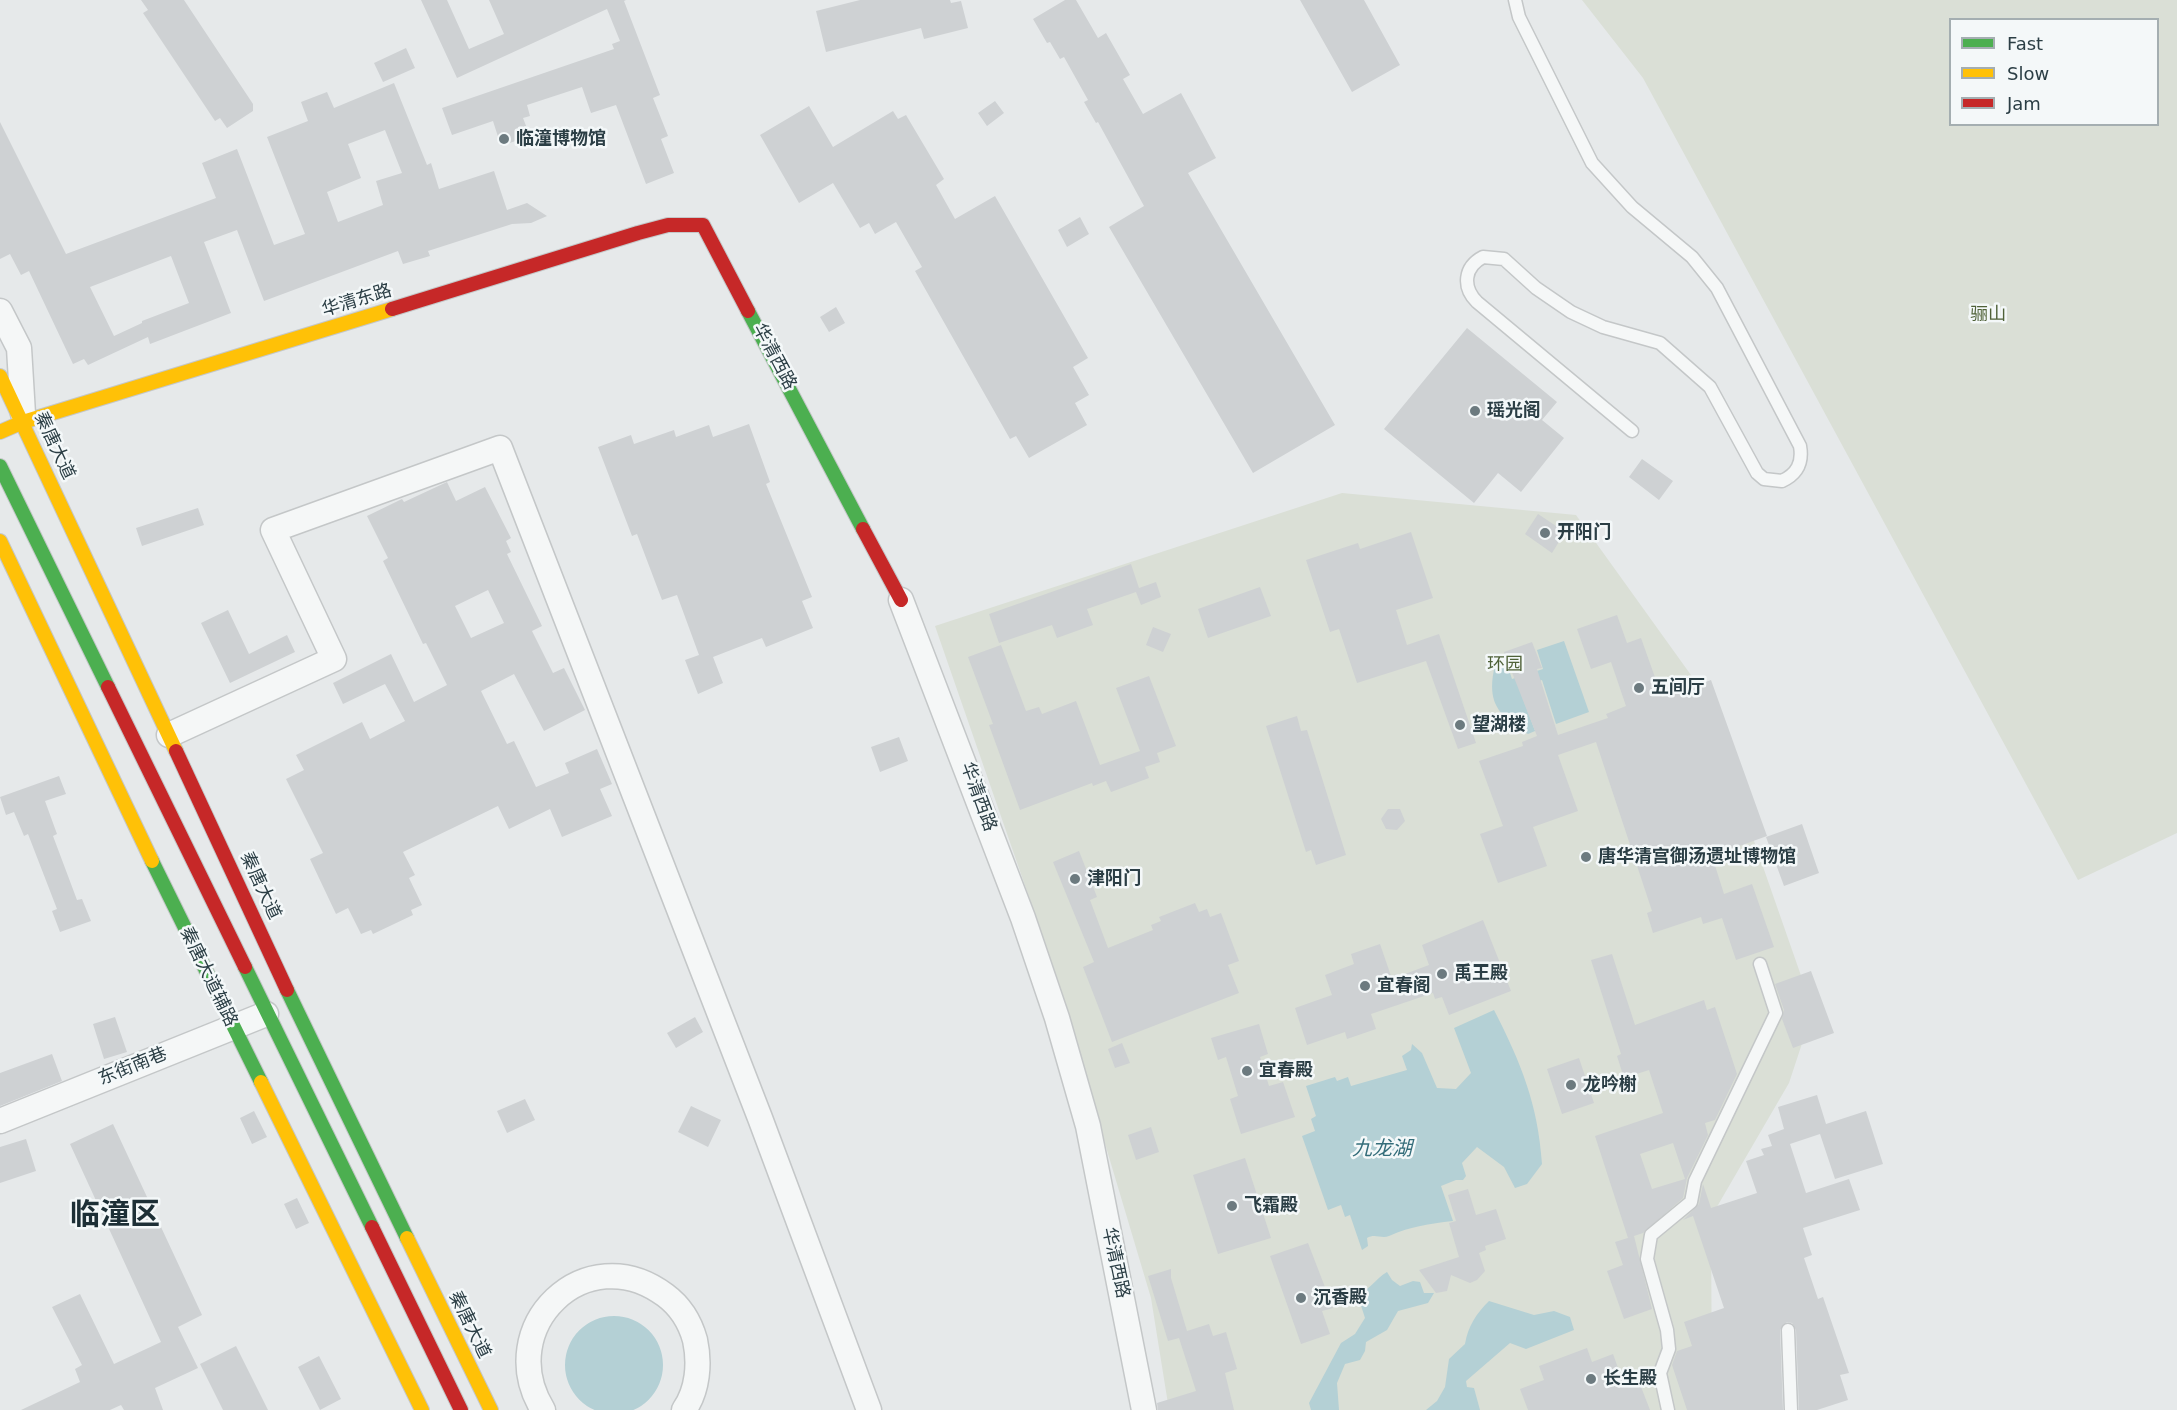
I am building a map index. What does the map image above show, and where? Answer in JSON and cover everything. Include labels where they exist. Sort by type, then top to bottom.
[{"type":"main road","name":"华清东路","points":[[0,432],[648,230],[668,225],[703,225]]},
{"type":"main road","name":"华清西路","points":[[703,225],[901,600]]},
{"type":"main road","name":"秦唐大道","points":[[0,376],[338,1098],[490,1410]]},
{"type":"main road","points":[[0,466],[461,1410]]},
{"type":"main road","name":"秦唐大道辅路","points":[[0,541],[233,1027],[422,1410]]},
{"type":"street","points":[[0,311],[19,348],[23,423]]},
{"type":"street","points":[[169,735],[334,659],[273,530],[500,448],[760,1118],[869,1410]]},
{"type":"street","name":"华清西路","points":[[901,600],[946,710],[1023,918],[1057,1018],[1088,1126],[1144,1410]]},
{"type":"street","name":"东街南巷","points":[[0,1121],[266,1014]]},
{"type":"street","points":[[543,1410],[533,1394],[527,1365],[531,1336],[544,1310],[566,1289],[593,1278],[622,1276],[651,1285],[675,1302],[691,1327],[698,1356],[697,1374],[696,1383],[684,1410]]},
{"type":"lane","points":[[1515,0],[1518,17],[1592,163],[1632,207],[1692,257],[1717,288],[1800,446],[1800,464],[1796,471],[1782,481],[1764,478],[1752,466],[1710,387],[1660,343],[1604,327],[1571,312],[1497,257],[1483,257],[1472,265],[1466,280],[1467,289],[1477,302],[1632,431]]},
{"type":"lane","points":[[1668,1410],[1660,1373],[1669,1349],[1667,1330],[1647,1259],[1651,1235],[1690,1202],[1695,1181],[1776,1014],[1760,964]]},
{"type":"lane","points":[[1788,1330],[1791,1410]]},
{"type":"green space","name":"骊山","points":[[1582,0],[2177,0],[2177,833],[2078,880],[1643,78]]},
{"type":"green space","name":"环园","points":[[1342,493],[1576,515],[1701,689],[1813,1010],[1789,1083],[1711,1217],[1712,1410],[1169,1410],[1151,1298],[1047,949],[935,626]]},
{"type":"water","points":[[1564,641],[1589,712],[1556,724],[1542,680],[1519,688],[1535,731],[1528,734],[1509,721],[1497,707],[1492,689],[1495,665],[1506,661],[1512,679],[1543,669],[1537,650]]},
{"type":"water","name":"九龙湖","points":[[1494,1010],[1527,1084],[1537,1122],[1542,1164],[1527,1184],[1515,1188],[1504,1167],[1477,1147],[1462,1163],[1466,1176],[1463,1180],[1456,1180],[1441,1186],[1453,1221],[1420,1226],[1386,1237],[1370,1237],[1367,1238],[1368,1246],[1362,1250],[1350,1215],[1345,1217],[1341,1205],[1328,1210],[1302,1136],[1315,1131],[1311,1119],[1316,1116],[1306,1086],[1335,1077],[1337,1081],[1348,1077],[1351,1086],[1407,1070],[1402,1056],[1411,1050],[1412,1044],[1422,1053],[1437,1088],[1456,1089],[1471,1073],[1454,1028]]},
{"type":"water","points":[[1387,1272],[1400,1286],[1413,1281],[1420,1282],[1424,1293],[1434,1293],[1428,1303],[1398,1311],[1387,1330],[1366,1342],[1365,1351],[1360,1360],[1345,1364],[1337,1383],[1339,1410],[1311,1410],[1309,1403],[1341,1343],[1355,1334],[1365,1318],[1357,1293],[1366,1289]]},
{"type":"water","points":[[1489,1301],[1534,1315],[1554,1311],[1570,1317],[1574,1330],[1526,1349],[1510,1343],[1466,1381],[1467,1387],[1474,1388],[1480,1410],[1426,1410],[1437,1401],[1445,1387],[1449,1359],[1465,1344],[1473,1321]]},
{"type":"water","points":[[604,1317],[624,1317],[641,1324],[655,1338],[662,1355],[662,1375],[655,1392],[649,1400],[630,1411],[598,1411],[587,1406],[573,1392],[566,1375],[566,1355],[573,1338],[587,1324]]},
{"type":"building","points":[[141,0],[184,0],[253,104],[253,111],[227,128],[220,118],[215,121],[143,13],[148,10]]},
{"type":"building","points":[[421,0],[447,0],[469,49],[504,34],[489,0],[626,0],[624,1],[660,95],[653,98],[668,136],[661,139],[674,173],[646,184],[616,105],[591,113],[582,87],[527,105],[530,116],[523,118],[530,136],[501,146],[493,121],[452,135],[442,108],[614,49],[612,44],[620,41],[607,9],[457,78]]},
{"type":"building","points":[[860,0],[950,0],[951,3],[961,1],[968,28],[924,39],[921,28],[826,52],[816,11]]},
{"type":"building","points":[[1065,0],[1076,0],[1098,38],[1106,33],[1130,75],[1123,79],[1143,114],[1181,93],[1216,158],[1188,173],[1335,425],[1253,473],[1109,227],[1144,206],[1098,122],[1096,123],[1084,102],[1088,100],[1064,57],[1060,59],[1050,42],[1047,43],[1033,19]]},
{"type":"building","points":[[1300,0],[1364,0],[1400,65],[1352,92]]},
{"type":"building","points":[[406,48],[415,68],[383,82],[374,63]]},
{"type":"building","points":[[394,83],[427,165],[431,163],[439,189],[494,171],[507,210],[527,203],[547,216],[531,223],[512,224],[428,251],[430,256],[403,264],[398,251],[264,301],[237,230],[204,242],[231,313],[150,344],[148,337],[88,365],[84,359],[73,364],[29,271],[21,275],[10,254],[0,259],[0,122],[66,254],[216,198],[202,163],[237,149],[274,245],[305,234],[267,137],[308,121],[301,102],[327,92],[334,108]],"holes":[[[385,130],[402,173],[376,181],[383,205],[338,222],[327,192],[361,178],[348,144]],[[171,256],[189,303],[142,321],[114,336],[90,287]]]},
{"type":"building","points":[[995,101],[1004,113],[987,126],[978,113]]},
{"type":"building","points":[[809,106],[833,147],[893,111],[898,119],[906,115],[944,179],[936,185],[955,219],[995,196],[1088,358],[1073,367],[1089,395],[1075,403],[1087,425],[1029,458],[1016,436],[1010,439],[915,271],[922,267],[896,222],[875,234],[869,223],[860,228],[833,183],[799,203],[760,135]]},
{"type":"building","points":[[1080,217],[1089,234],[1067,247],[1058,230]]},
{"type":"building","points":[[836,307],[845,323],[829,332],[820,317]]},
{"type":"building","name":"瑶光阁","points":[[1467,328],[1557,402],[1542,420],[1564,438],[1521,492],[1498,473],[1474,503],[1384,429]]},
{"type":"building","points":[[749,424],[770,482],[766,484],[812,597],[802,601],[813,628],[766,647],[762,638],[713,657],[723,683],[698,694],[685,660],[699,655],[677,595],[662,600],[637,534],[632,536],[598,447],[631,435],[634,444],[674,430],[676,437],[709,425],[713,437]]},
{"type":"building","points":[[1642,459],[1673,481],[1659,500],[1629,477]]},
{"type":"building","points":[[447,482],[456,501],[485,487],[511,538],[506,541],[511,552],[507,554],[542,626],[532,631],[553,673],[564,668],[585,710],[544,731],[514,674],[481,691],[507,744],[514,741],[536,787],[569,773],[565,763],[597,749],[612,784],[600,789],[612,816],[562,837],[550,809],[509,829],[498,806],[403,852],[415,875],[409,878],[422,905],[411,910],[413,915],[373,934],[371,930],[361,934],[348,908],[336,914],[310,859],[323,853],[286,779],[304,770],[296,755],[362,722],[370,739],[405,721],[385,684],[343,704],[333,683],[391,654],[414,702],[447,685],[426,643],[423,644],[383,561],[388,558],[367,516],[402,499],[404,502]],"holes":[[[488,590],[504,623],[471,638],[455,606]]]},
{"type":"building","points":[[198,508],[204,525],[142,546],[136,528]]},
{"type":"building","name":"开阳门","points":[[1538,514],[1565,532],[1552,553],[1525,534]]},
{"type":"building","points":[[1411,532],[1433,598],[1396,610],[1407,645],[1439,634],[1476,743],[1458,749],[1426,661],[1357,683],[1339,629],[1330,632],[1306,560],[1358,543],[1360,549]]},
{"type":"building","points":[[1131,564],[1139,588],[1156,582],[1161,597],[1141,605],[1136,592],[1087,609],[1093,625],[1057,638],[1052,625],[999,643],[989,614]]},
{"type":"building","points":[[1260,587],[1271,616],[1208,638],[1198,609]]},
{"type":"building","points":[[228,610],[249,654],[287,635],[295,652],[230,683],[201,623]]},
{"type":"building","points":[[1617,615],[1627,643],[1641,638],[1662,697],[1711,680],[1767,836],[1712,856],[1724,894],[1752,884],[1774,947],[1736,960],[1722,918],[1703,924],[1701,917],[1653,933],[1647,913],[1652,911],[1596,742],[1558,755],[1578,811],[1533,827],[1547,866],[1498,883],[1480,834],[1503,826],[1479,761],[1523,746],[1522,742],[1537,736],[1504,652],[1532,642],[1542,668],[1537,669],[1558,735],[1608,718],[1606,714],[1626,706],[1611,662],[1591,669],[1577,629]]},
{"type":"building","points":[[1153,627],[1171,634],[1163,652],[1146,645]]},
{"type":"building","points":[[1001,645],[1026,711],[1039,707],[1042,714],[1076,701],[1100,765],[1140,751],[1116,688],[1149,676],[1176,746],[1157,753],[1160,762],[1145,767],[1149,778],[1111,792],[1106,781],[1093,786],[1092,783],[1020,810],[989,725],[993,724],[968,657]]},
{"type":"building","points":[[1297,716],[1301,731],[1307,730],[1346,855],[1316,865],[1311,850],[1306,852],[1266,726]]},
{"type":"building","points":[[899,737],[908,761],[880,772],[871,747]]},
{"type":"building","points":[[59,776],[66,794],[45,801],[57,834],[53,836],[77,900],[82,899],[91,921],[60,932],[52,911],[57,909],[28,834],[24,836],[14,812],[6,815],[0,797]]},
{"type":"building","points":[[1388,809],[1400,809],[1405,821],[1397,830],[1386,829],[1381,819]]},
{"type":"building","points":[[1802,824],[1819,873],[1784,886],[1766,837]]},
{"type":"building","points":[[1079,851],[1097,897],[1090,900],[1108,948],[1153,930],[1151,925],[1161,921],[1159,917],[1195,903],[1199,912],[1207,909],[1210,917],[1221,913],[1239,961],[1228,965],[1239,993],[1112,1042],[1083,967],[1094,962],[1053,862]]},
{"type":"building","points":[[1483,920],[1511,991],[1449,1015],[1442,997],[1435,999],[1433,993],[1371,1014],[1376,1029],[1347,1039],[1345,1032],[1307,1045],[1295,1008],[1332,995],[1325,975],[1354,964],[1351,954],[1380,944],[1391,976],[1397,974],[1397,977],[1429,965],[1422,945]]},
{"type":"building","points":[[1612,954],[1635,1025],[1704,1000],[1707,1010],[1715,1007],[1737,1074],[1715,1120],[1705,1123],[1708,1135],[1687,1178],[1683,1198],[1643,1233],[1628,1238],[1595,1136],[1663,1113],[1649,1070],[1624,1078],[1617,1056],[1621,1054],[1591,960]],"holes":[[[1673,1143],[1685,1179],[1652,1189],[1640,1154]]]},
{"type":"building","points":[[1811,971],[1834,1033],[1793,1048],[1782,1019],[1784,1010],[1775,984]]},
{"type":"building","points":[[115,1017],[127,1052],[104,1059],[93,1024]]},
{"type":"building","points":[[695,1017],[703,1032],[676,1048],[667,1033]]},
{"type":"building","name":"宜春殿","points":[[1259,1024],[1268,1054],[1260,1057],[1269,1086],[1283,1082],[1295,1117],[1241,1134],[1230,1099],[1238,1096],[1226,1057],[1218,1060],[1211,1038]]},
{"type":"building","points":[[1122,1043],[1130,1063],[1115,1068],[1108,1049]]},
{"type":"building","points":[[52,1054],[62,1081],[0,1106],[0,1073]]},
{"type":"building","name":"龙吟榭","points":[[1579,1058],[1594,1103],[1562,1114],[1547,1069]]},
{"type":"building","points":[[1817,1095],[1826,1124],[1866,1111],[1883,1164],[1835,1179],[1820,1134],[1790,1144],[1806,1193],[1849,1179],[1860,1210],[1803,1228],[1812,1255],[1804,1258],[1818,1299],[1823,1297],[1849,1373],[1840,1375],[1848,1400],[1817,1410],[1799,1410],[1796,1330],[1792,1323],[1787,1322],[1780,1330],[1783,1410],[1687,1410],[1672,1365],[1677,1351],[1692,1346],[1684,1322],[1724,1308],[1693,1216],[1683,1220],[1699,1204],[1703,1184],[1711,1208],[1757,1193],[1746,1161],[1764,1155],[1761,1149],[1772,1146],[1768,1135],[1784,1129],[1778,1107]]},
{"type":"building","points":[[525,1099],[535,1120],[507,1133],[497,1111]]},
{"type":"building","points":[[691,1106],[721,1120],[708,1147],[678,1132]]},
{"type":"building","points":[[254,1111],[267,1137],[252,1144],[240,1118]]},
{"type":"building","points":[[113,1124],[202,1315],[178,1327],[198,1368],[155,1388],[163,1410],[124,1410],[121,1405],[110,1410],[21,1410],[80,1382],[75,1369],[82,1365],[52,1307],[80,1294],[114,1364],[161,1342],[70,1144]]},
{"type":"building","points":[[1151,1127],[1159,1152],[1136,1160],[1128,1135]]},
{"type":"building","points":[[26,1139],[36,1171],[0,1183],[0,1147]]},
{"type":"building","name":"飞霜殿","points":[[1245,1158],[1271,1238],[1218,1254],[1193,1175]]},
{"type":"building","points":[[1468,1189],[1476,1215],[1496,1209],[1506,1239],[1485,1246],[1486,1250],[1479,1253],[1485,1271],[1477,1280],[1470,1283],[1451,1275],[1447,1291],[1436,1293],[1419,1270],[1459,1257],[1449,1223],[1456,1221],[1448,1195]]},
{"type":"building","points":[[297,1198],[309,1223],[296,1229],[284,1204]]},
{"type":"building","points":[[1634,1236],[1652,1309],[1624,1319],[1607,1271],[1623,1265],[1615,1242]]},
{"type":"building","name":"沉香殿","points":[[1308,1243],[1333,1308],[1322,1311],[1330,1334],[1301,1344],[1270,1256]]},
{"type":"building","points":[[1171,1269],[1171,1278],[1187,1331],[1209,1324],[1213,1336],[1226,1332],[1237,1369],[1225,1373],[1234,1410],[1158,1410],[1157,1403],[1196,1391],[1179,1338],[1168,1341],[1148,1276]]},
{"type":"building","points":[[236,1346],[268,1410],[223,1410],[200,1364]]},
{"type":"building","name":"长生殿","points":[[1587,1348],[1592,1362],[1613,1354],[1622,1379],[1636,1374],[1650,1410],[1528,1410],[1520,1389],[1544,1380],[1539,1366]]},
{"type":"building","points":[[319,1356],[341,1399],[320,1410],[298,1367]]},
{"type":"traffic: fast","points":[[748,311],[863,529]]},
{"type":"traffic: fast","points":[[0,466],[108,687]]},
{"type":"traffic: fast","points":[[152,861],[261,1082]]},
{"type":"traffic: fast","points":[[245,967],[372,1227]]},
{"type":"traffic: fast","points":[[287,990],[407,1238]]},
{"type":"traffic: slow","points":[[0,432],[23,422],[392,309]]},
{"type":"traffic: slow","points":[[0,376],[176,751]]},
{"type":"traffic: slow","points":[[0,541],[152,861]]},
{"type":"traffic: slow","points":[[261,1082],[422,1410]]},
{"type":"traffic: slow","points":[[407,1238],[491,1410]]},
{"type":"traffic: jam","points":[[392,309],[638,233],[668,225],[703,225],[748,311]]},
{"type":"traffic: jam","points":[[863,529],[901,600]]},
{"type":"traffic: jam","points":[[108,687],[245,967]]},
{"type":"traffic: jam","points":[[176,751],[287,990]]},
{"type":"traffic: jam","points":[[372,1227],[461,1410]]},
{"type":"place","name":"临潼博物馆","points":[[504,139]]},
{"type":"place","name":"瑶光阁","points":[[1475,411]]},
{"type":"place","name":"开阳门","points":[[1545,533]]},
{"type":"place","name":"五间厅","points":[[1639,688]]},
{"type":"place","name":"望湖楼","points":[[1460,725]]},
{"type":"place","name":"唐华清宫御汤遗址博物馆","points":[[1586,857]]},
{"type":"place","name":"津阳门","points":[[1075,879]]},
{"type":"place","name":"禹王殿","points":[[1442,974]]},
{"type":"place","name":"宜春阁","points":[[1365,986]]},
{"type":"place","name":"宜春殿","points":[[1247,1071]]},
{"type":"place","name":"龙吟榭","points":[[1571,1085]]},
{"type":"place","name":"飞霜殿","points":[[1232,1206]]},
{"type":"place","name":"沉香殿","points":[[1301,1298]]},
{"type":"place","name":"长生殿","points":[[1591,1379]]},
{"type":"district","name":"临潼区","points":[[115,1216]]}]
